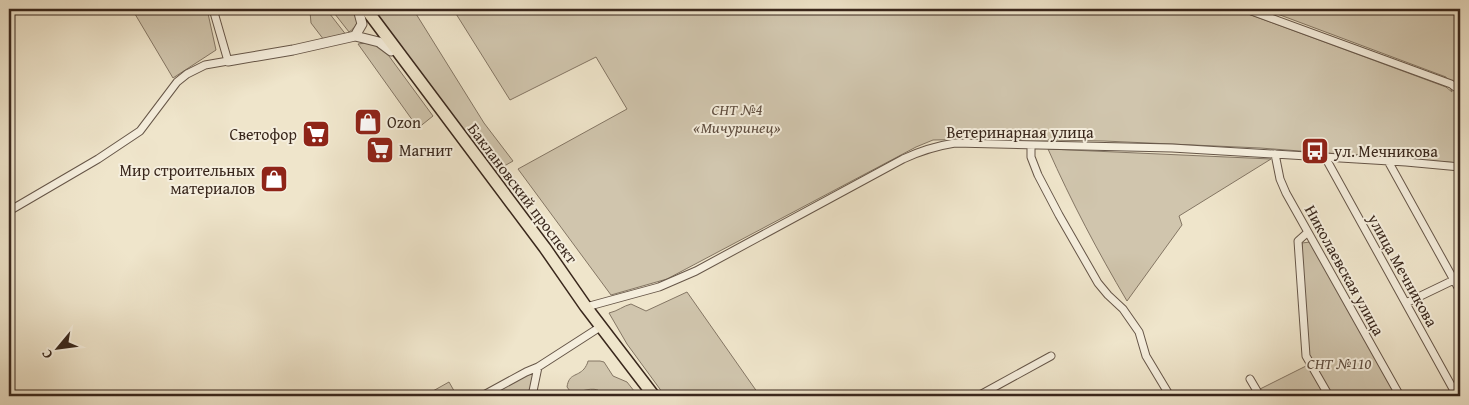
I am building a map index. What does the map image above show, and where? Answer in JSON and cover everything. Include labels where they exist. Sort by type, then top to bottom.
[{"type":"main road","name":"Баклановский проспект","points":[[359,9],[372,22],[545,248],[597,330],[646,396]]},
{"type":"main road","name":"Баклановский проспект","points":[[366,9],[391,51],[539,248],[654,396]]},
{"type":"street","points":[[214,9],[228,61]]},
{"type":"street","points":[[355,36],[362,24],[359,9]]},
{"type":"street","points":[[1246,9],[1455,87]]},
{"type":"street","points":[[9,211],[98,159],[140,131],[177,82],[187,74],[205,65],[293,50],[355,36],[372,22]]},
{"type":"street","points":[[355,36],[379,42],[391,51]]},
{"type":"street","name":"Ветеринарная улица","points":[[584,307],[659,288],[696,271],[921,150],[954,143],[1172,148],[1460,167]]},
{"type":"street","points":[[1031,145],[1031,157],[1038,176],[1059,215],[1098,282],[1123,309],[1139,332],[1146,356],[1170,396]]},
{"type":"street","name":"Николаевская улица","points":[[1275,154],[1280,179],[1286,193],[1400,396]]},
{"type":"street","name":"улица Мечникова","points":[[1325,157],[1457,396]]},
{"type":"street","points":[[1388,161],[1457,278],[1460,291]]},
{"type":"street","points":[[1308,232],[1298,241],[1306,356],[1329,396]]},
{"type":"street","points":[[1406,303],[1457,278]]},
{"type":"street","points":[[482,396],[538,367],[597,330]]},
{"type":"street","points":[[978,396],[1051,356]]},
{"type":"street","points":[[532,396],[538,367]]},
{"type":"street","points":[[1250,379],[1260,396]]},
{"type":"green space","points":[[132,9],[150,9],[154,14],[179,9],[207,9],[216,50],[173,78]]},
{"type":"green space","points":[[307,9],[326,9],[347,36],[324,40],[311,23],[310,12]]},
{"type":"green space","points":[[331,9],[353,9],[359,16],[357,24],[349,32]]},
{"type":"green space","points":[[370,9],[413,9],[484,123],[513,161],[492,173]]},
{"type":"green space","name":"СНТ №4 «Мичуринец»","points":[[453,9],[1235,9],[1446,87],[1452,92],[1446,77],[1264,9],[1460,9],[1460,163],[1260,148],[1104,141],[933,140],[916,147],[667,279],[611,295],[518,169],[627,109],[596,57],[510,100]]},
{"type":"green space","points":[[358,44],[376,44],[386,52],[433,116],[418,128]]},
{"type":"green space","points":[[1048,149],[1271,159],[1179,216],[1182,225],[1127,301],[1085,226]]},
{"type":"green space","name":"СНТ №110","points":[[1310,242],[1396,396],[1246,396],[1306,366],[1302,243]]},
{"type":"green space","points":[[687,292],[760,396],[665,396],[627,344],[609,313],[631,304],[646,311]]},
{"type":"green space","points":[[588,361],[604,362],[613,376],[627,382],[638,396],[603,396],[598,390],[594,389],[577,392],[570,391],[567,387],[571,377],[584,369]]},
{"type":"green space","points":[[540,362],[540,375],[534,396],[479,396]]},
{"type":"green space","points":[[449,382],[457,396],[424,396]]},
{"type":"place","name":"Ozon","points":[[368,122]]},
{"type":"place","name":"Светофор","points":[[316,134]]},
{"type":"place","name":"Магнит","points":[[380,150]]},
{"type":"place","name":"ул. Мечникова","points":[[1315,151]]},
{"type":"place","name":"Мир строительных материалов","points":[[274,179]]}]
